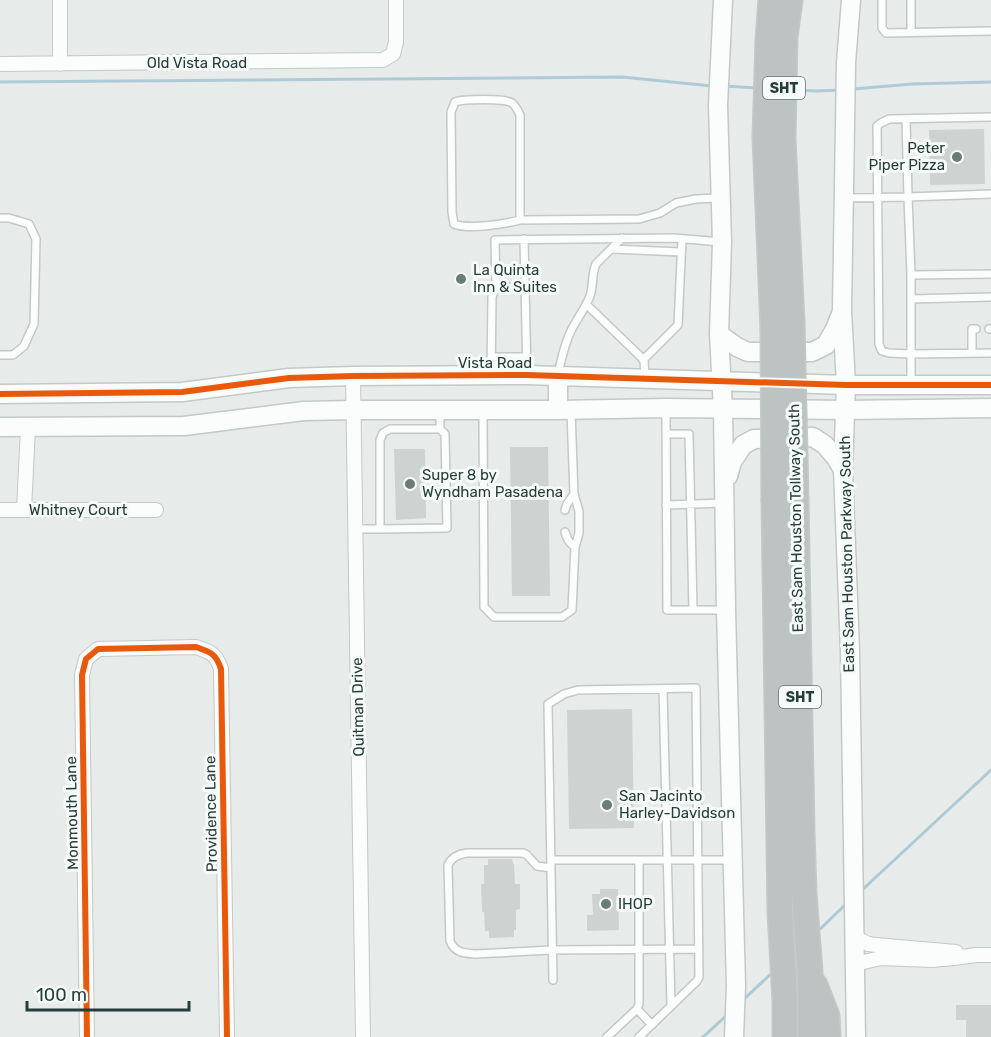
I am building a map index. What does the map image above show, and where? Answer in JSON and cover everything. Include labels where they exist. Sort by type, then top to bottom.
[{"type":"highway","name":"East Sam Houston Tollway South","points":[[771,0],[776,39],[774,138],[782,326],[785,501],[778,1007]]},
{"type":"highway","name":"East Sam Houston Tollway South","points":[[776,39],[790,0]]},
{"type":"highway","name":"East Sam Houston Tollway South","points":[[785,501],[804,893],[812,984],[810,1037]]},
{"type":"highway","points":[[812,984],[827,1016],[828,1037]]},
{"type":"highway","points":[[769,1037],[778,1007]]},
{"type":"highway","points":[[778,1007],[785,1037]]},
{"type":"main road","points":[[723,0],[718,105],[722,242],[720,334],[736,986],[734,1037]]},
{"type":"main road","name":"East Sam Houston Parkway South","points":[[851,0],[846,63],[842,311],[846,385],[843,470],[850,651],[856,1037]]},
{"type":"main road","points":[[720,334],[748,352],[812,352],[826,345],[842,311]]},
{"type":"main road","name":"Vista Road","points":[[0,394],[182,392],[289,378],[491,366],[527,366],[558,376],[645,380],[721,380],[846,385],[991,385]]},
{"type":"main road","points":[[558,376],[564,410]]},
{"type":"main road","points":[[0,427],[184,426],[304,411],[354,410],[991,408]]},
{"type":"main road","points":[[724,495],[732,462],[743,445],[754,439],[813,437],[825,444],[843,470]]},
{"type":"street","points":[[60,0],[60,64]]},
{"type":"street","name":"Old Vista Road","points":[[0,64],[383,60],[393,54],[396,42],[396,0]]},
{"type":"street","name":"Quitman Drive","points":[[353,376],[363,1037]]},
{"type":"street","points":[[24,510],[28,427]]},
{"type":"street","name":"Whitney Court","points":[[0,510],[156,510]]},
{"type":"street","name":"Monmouth Lane","points":[[87,1037],[82,675],[86,659],[98,649],[152,647]]},
{"type":"street","name":"Providence Lane","points":[[152,647],[196,647],[210,652],[218,660],[221,669],[227,1037]]},
{"type":"street","points":[[855,932],[868,944],[976,955]]},
{"type":"street","points":[[855,964],[881,958],[932,960],[991,955]]},
{"type":"lane","points":[[882,0],[882,28],[886,33],[991,31]]},
{"type":"lane","points":[[911,0],[911,32]]},
{"type":"lane","points":[[520,220],[520,115],[516,107],[504,101],[462,99],[455,102],[451,112],[452,212],[454,224],[457,226],[501,224],[520,220],[639,219],[660,213],[676,203],[721,198]]},
{"type":"lane","points":[[991,117],[889,119],[877,126],[879,344],[882,351],[911,354],[991,353]]},
{"type":"lane","points":[[906,119],[911,385]]},
{"type":"lane","points":[[844,198],[991,194]]},
{"type":"lane","points":[[0,218],[9,218],[29,224],[36,238],[34,324],[24,346],[13,355],[0,355]]},
{"type":"lane","points":[[491,366],[492,297],[496,287],[495,240],[622,238],[722,242]]},
{"type":"lane","points":[[558,376],[565,343],[592,292],[593,269],[622,238]]},
{"type":"lane","points":[[524,239],[527,366]]},
{"type":"lane","points":[[644,360],[678,325],[682,239]]},
{"type":"lane","points":[[612,249],[681,252]]},
{"type":"lane","points":[[910,275],[991,274]]},
{"type":"lane","points":[[496,287],[525,287]]},
{"type":"lane","points":[[911,298],[991,297]]},
{"type":"lane","points":[[587,305],[644,360],[645,380]]},
{"type":"lane","points":[[972,353],[972,329],[976,329]]},
{"type":"lane","points":[[666,408],[667,610],[726,610]]},
{"type":"lane","points":[[356,529],[447,528],[445,434],[440,429],[440,410]]},
{"type":"lane","points":[[483,410],[484,607],[494,617],[562,617],[573,610],[575,547],[579,533],[579,511],[574,494],[564,410]]},
{"type":"lane","points":[[380,529],[380,440],[383,433],[390,429],[440,429]]},
{"type":"lane","points":[[666,434],[689,434],[693,609]]},
{"type":"lane","points":[[565,510],[574,494]]},
{"type":"lane","points":[[666,505],[691,504],[724,495]]},
{"type":"lane","points":[[565,532],[570,544],[575,547]]},
{"type":"lane","points":[[553,980],[548,704],[564,694],[578,690],[696,688],[699,977],[639,1037]]},
{"type":"lane","points":[[663,689],[671,1006]]},
{"type":"lane","points":[[699,949],[552,950],[475,954],[457,951],[450,941],[448,866],[454,857],[460,854],[523,853],[537,866],[639,860],[732,860]]},
{"type":"lane","points":[[607,1037],[637,1009],[639,1004],[639,860]]},
{"type":"lane","points":[[637,1009],[652,1025]]},
{"type":"building","name":"Peter Piper Pizza","points":[[984,129],[985,184],[930,185],[929,130]]},
{"type":"building","points":[[510,447],[548,447],[550,596],[512,596]]},
{"type":"building","name":"Super 8 by Wyndham Pasadena","points":[[394,449],[425,449],[426,518],[396,520]]},
{"type":"building","points":[[632,709],[634,828],[569,829],[567,710]]},
{"type":"building","points":[[488,859],[512,859],[514,864],[515,884],[520,884],[520,909],[516,910],[514,937],[489,938],[489,931],[485,931],[481,884],[484,884],[484,865],[488,865]]},
{"type":"building","name":"IHOP","points":[[600,889],[618,889],[619,930],[587,931],[587,915],[593,915],[592,894],[600,894]]},
{"type":"building","points":[[956,1005],[991,1005],[991,1037],[966,1037],[966,1020],[956,1020]]},
{"type":"waterway","points":[[0,82],[622,77],[712,86]]},
{"type":"waterway","points":[[853,89],[912,84],[991,82]]},
{"type":"waterway","points":[[724,86],[757,88]]},
{"type":"waterway","points":[[793,90],[840,90]]},
{"type":"waterway","points":[[861,891],[991,770]]},
{"type":"waterway","points":[[817,932],[847,903]]},
{"type":"waterway","points":[[742,1001],[774,971]]},
{"type":"waterway","points":[[703,1037],[728,1014]]},
{"type":"cycle path","points":[[0,394],[182,392],[289,378],[353,376],[527,375],[846,385],[991,385]]},
{"type":"cycle path","points":[[87,1037],[82,675],[86,659],[98,649],[196,647],[212,654],[221,669],[227,1037]]},
{"type":"place","name":"Peter Piper Pizza","points":[[957,157]]},
{"type":"place","name":"La Quinta Inn & Suites","points":[[461,279]]},
{"type":"place","name":"Super 8 by Wyndham Pasadena","points":[[410,484]]},
{"type":"place","name":"San Jacinto Harley-Davidson","points":[[607,805]]},
{"type":"place","name":"IHOP","points":[[606,904]]}]
